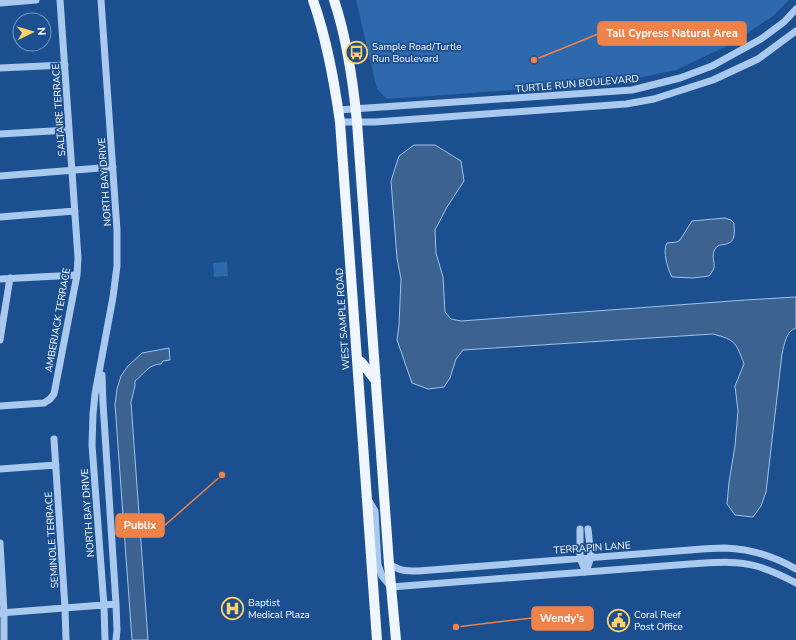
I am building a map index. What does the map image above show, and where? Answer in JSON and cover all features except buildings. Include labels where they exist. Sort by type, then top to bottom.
[{"type":"main road","name":"WEST SAMPLE ROAD","points":[[313,0],[329,56],[340,122],[377,640]]},
{"type":"main road","points":[[334,0],[347,47],[356,109],[389,564],[396,640]]},
{"type":"main road","points":[[357,359],[376,381]]},
{"type":"street","points":[[0,3],[36,0]]},
{"type":"street","name":"SALTAIRE TERRACE","points":[[60,0],[72,171]]},
{"type":"street","name":"NORTH BAY DRIVE","points":[[101,0],[117,230],[117,266],[102,361],[95,394],[92,444],[104,606],[105,640]]},
{"type":"street","name":"TURTLE RUN BOULEVARD","points":[[338,110],[632,90],[680,78],[712,66],[761,39],[784,22],[796,9]]},
{"type":"street","points":[[340,122],[375,122],[626,104],[645,101],[672,94],[720,77],[758,58],[796,31]]},
{"type":"street","points":[[0,68],[65,65]]},
{"type":"street","points":[[0,134],[69,130]]},
{"type":"street","points":[[0,176],[113,167]]},
{"type":"street","name":"AMBERJACK TERRACE","points":[[0,406],[44,403],[54,394],[77,275],[78,258],[72,171]]},
{"type":"street","points":[[0,217],[75,211]]},
{"type":"street","points":[[0,279],[77,275]]},
{"type":"street","points":[[0,340],[10,278]]},
{"type":"street","name":"NORTH BAY DRIVE","points":[[102,361],[103,403],[116,604],[116,640]]},
{"type":"street","name":"SEMINOLE TERRACE","points":[[54,439],[66,640]]},
{"type":"street","points":[[0,469],[56,464]]},
{"type":"street","points":[[366,496],[375,512],[378,565],[382,576],[391,587],[726,562],[755,566],[781,575],[796,583]]},
{"type":"street","points":[[580,529],[580,558],[586,572]]},
{"type":"street","points":[[586,572],[591,557],[588,529]]},
{"type":"street","points":[[0,543],[4,640]]},
{"type":"street","name":"TERRAPIN LANE","points":[[389,564],[399,570],[405,571],[725,548],[758,552],[786,563],[796,569]]},
{"type":"street","points":[[2,613],[116,604]]},
{"type":"shaded area","points":[[356,0],[789,0],[773,16],[729,45],[676,70],[614,83],[387,99],[377,89]]},
{"type":"shaded area","points":[[414,145],[435,145],[461,161],[464,181],[447,207],[435,230],[436,253],[443,277],[445,312],[451,319],[461,321],[796,297],[796,328],[788,335],[782,354],[766,492],[761,506],[753,517],[735,515],[727,504],[738,411],[735,386],[744,364],[737,347],[726,338],[713,334],[463,350],[456,359],[450,378],[444,387],[428,389],[412,383],[397,340],[401,279],[397,258],[391,181],[399,156]]},
{"type":"shaded area","points":[[725,218],[734,223],[734,237],[731,242],[720,245],[715,249],[713,254],[714,268],[709,276],[693,278],[672,277],[665,255],[667,243],[677,242],[680,240],[692,221]]},
{"type":"shaded area","points":[[227,262],[228,276],[214,277],[213,263]]},
{"type":"shaded area","points":[[169,348],[170,360],[163,361],[161,364],[153,366],[135,381],[131,402],[148,640],[132,640],[115,404],[121,376],[128,366],[142,353]]},
{"type":"place","name":"Sample Road/Turtle Run Boulevard","points":[[356,52]]},
{"type":"place","name":"Tall Cypress Natural Area","points":[[534,60]]},
{"type":"place","name":"Publix","points":[[222,475]]},
{"type":"place","name":"Baptist Medical Plaza","points":[[232,608]]},
{"type":"place","name":"Coral Reef Post Office","points":[[619,620]]},
{"type":"place","name":"Wendy's","points":[[456,627]]}]
